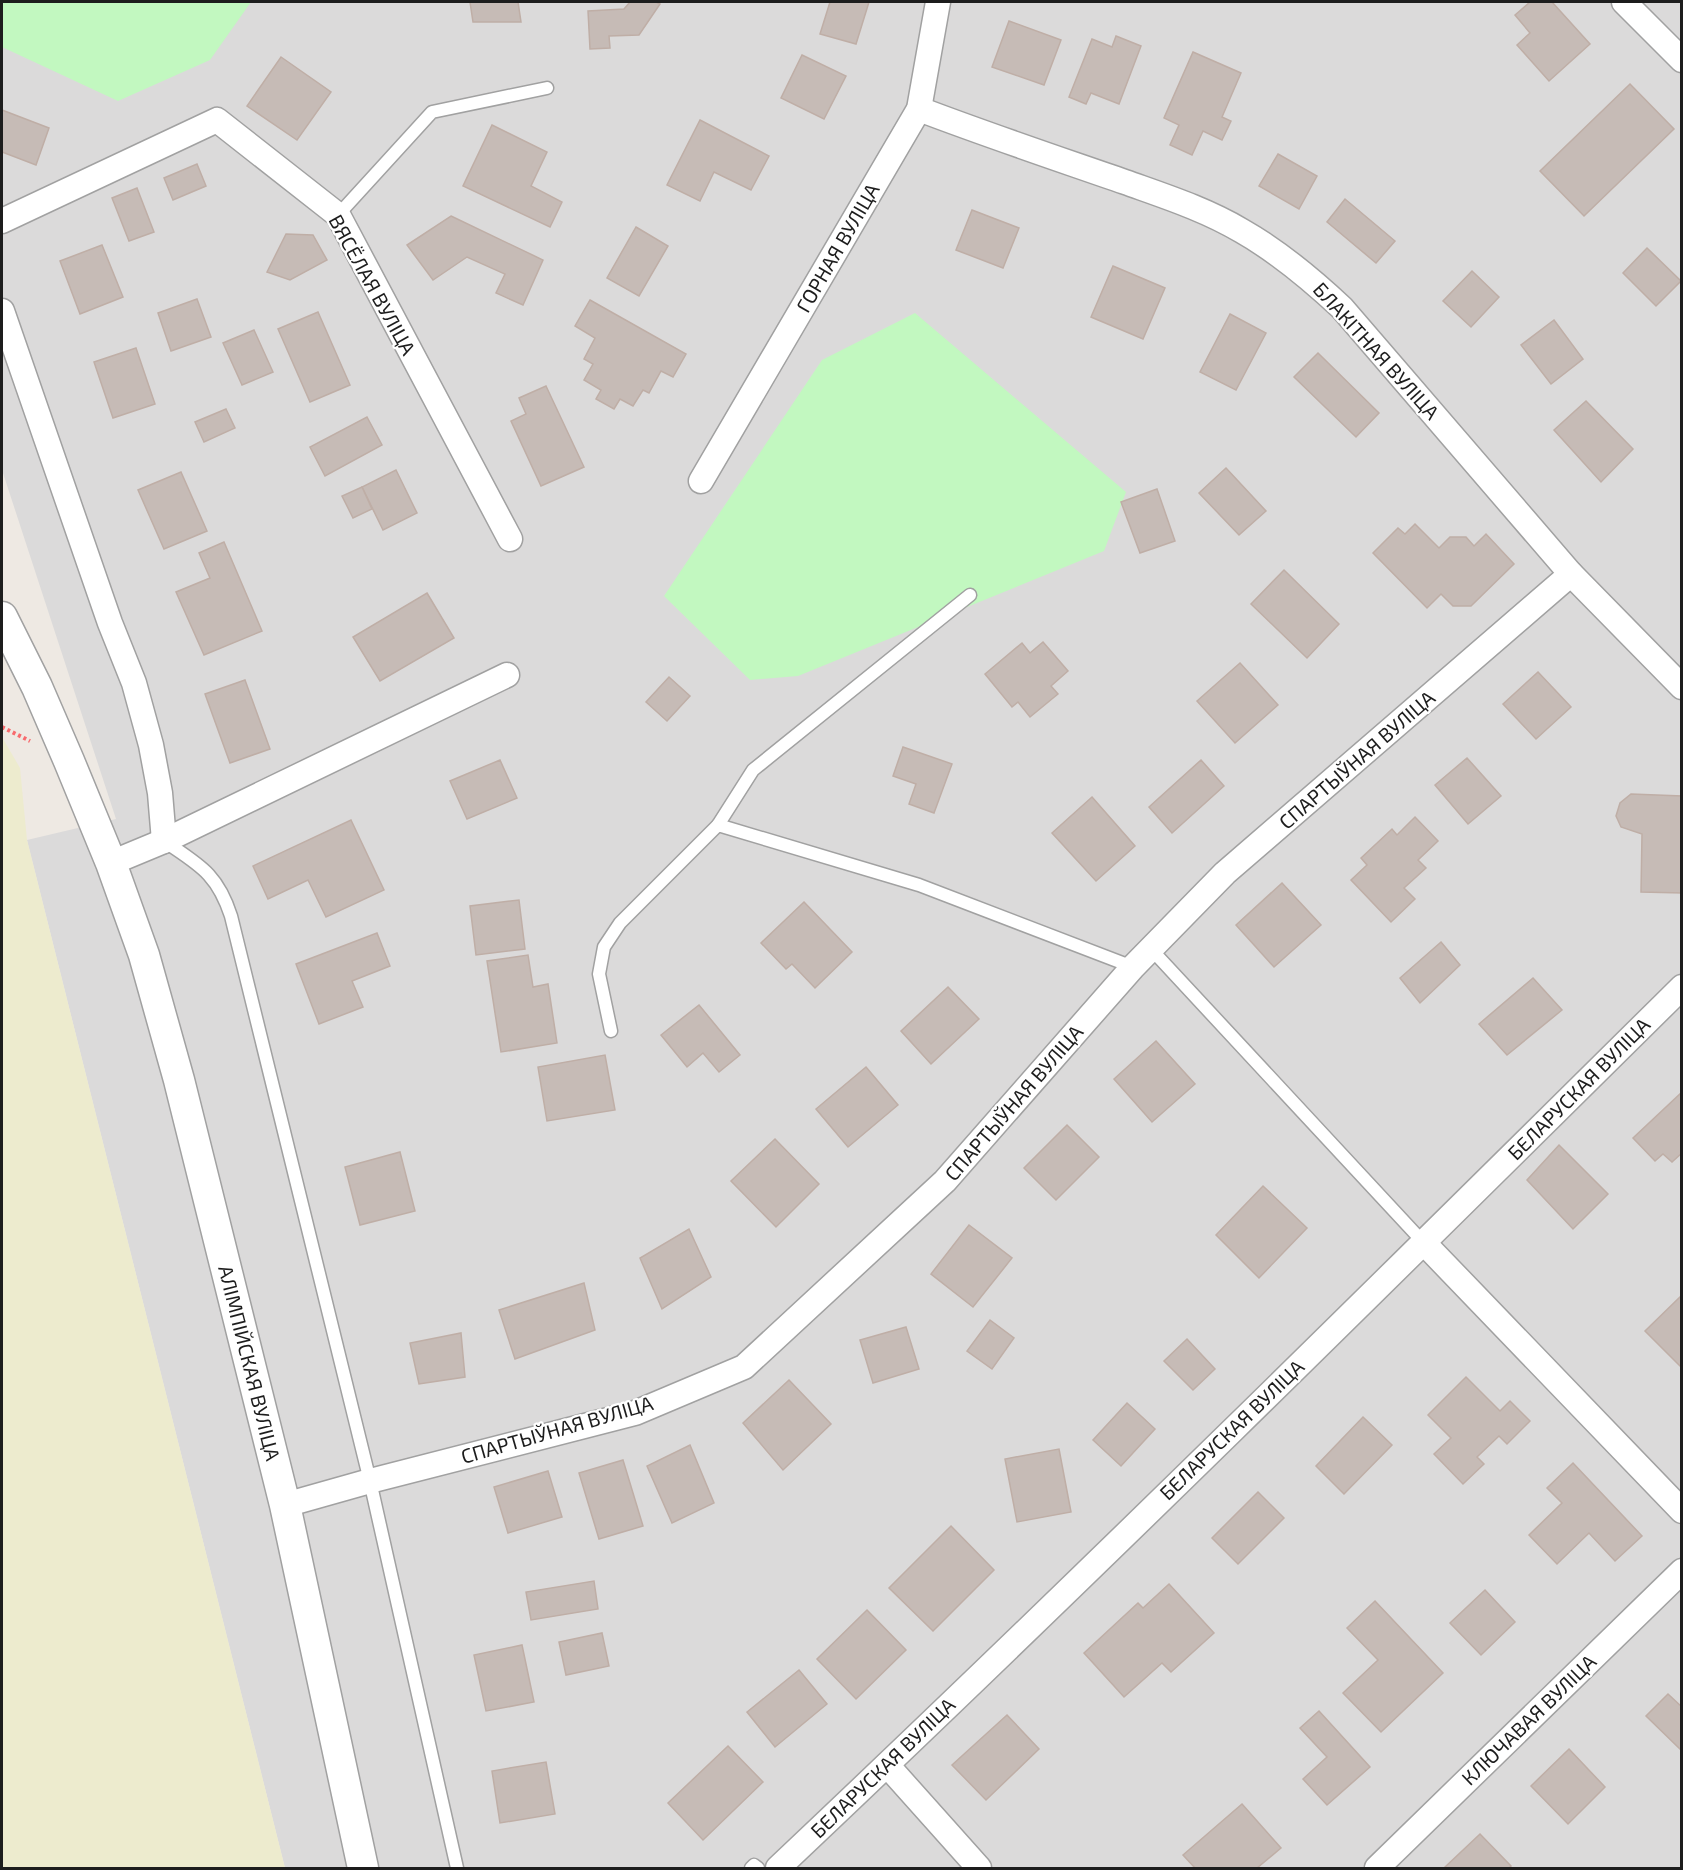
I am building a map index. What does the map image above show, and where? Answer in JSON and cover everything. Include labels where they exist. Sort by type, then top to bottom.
[{"type":"street","name":"ГОРНАЯ ВУЛІЦА","points":[[701,481],[919,109],[939,2]]},
{"type":"street","points":[[1624,2],[1682,60]]},
{"type":"street","name":"БЛАКІТНАЯ ВУЛІЦА","points":[[919,109],[1199,209],[1241,230],[1308,276],[1342,308],[1571,574],[1682,687]]},
{"type":"street","name":"ВЯСЁЛАЯ ВУЛІЦА","points":[[2,221],[217,120],[338,215],[510,539]]},
{"type":"street","points":[[2,311],[110,623],[134,683],[151,745],[160,793],[164,841]]},
{"type":"street","name":"СПАРТЫЎНАЯ ВУЛІЦА","points":[[285,1505],[635,1413],[744,1367],[945,1181],[1133,967],[1225,873],[1571,574]]},
{"type":"street","name":"АЛІМПІЙСКАЯ ВУЛІЦА","points":[[2,617],[37,687],[111,864],[144,955],[179,1080],[285,1505],[363,1869]]},
{"type":"street","points":[[111,864],[164,841],[507,675]]},
{"type":"street","name":"БЕЛАРУСКАЯ ВУЛІЦА","points":[[778,1869],[1424,1243],[1682,987]]},
{"type":"street","points":[[1424,1243],[1682,1511]]},
{"type":"street","name":"КЛЮЧАВАЯ ВУЛІЦА","points":[[1377,1869],[1682,1571]]},
{"type":"street","points":[[887,1765],[980,1869]]},
{"type":"lane","points":[[338,215],[432,112],[547,88]]},
{"type":"lane","points":[[611,1031],[599,974],[603,947],[620,923],[718,825],[753,770],[970,596]]},
{"type":"lane","points":[[718,825],[919,885],[1133,967]]},
{"type":"lane","points":[[164,841],[199,865],[224,895],[370,1481],[457,1869]]},
{"type":"lane","points":[[1151,949],[1424,1243]]},
{"type":"lane","points":[[751,1869],[754,1865],[758,1869]]},
{"type":"shaded area","points":[[2,2],[1681,2],[1681,1868],[285,1868],[27,840],[116,819],[2,470]]},
{"type":"shaded area","points":[[2,737],[20,768],[27,840],[285,1868],[2,1868]]},
{"type":"green space","points":[[2,2],[251,2],[210,60],[118,101],[2,47]]},
{"type":"green space","points":[[915,313],[1126,492],[1104,551],[798,676],[750,680],[664,596],[822,360]]},
{"type":"building","points":[[470,2],[518,2],[521,22],[473,22]]},
{"type":"building","points":[[630,2],[660,4],[639,35],[609,36],[610,48],[590,49],[588,11],[624,9]]},
{"type":"building","points":[[830,2],[869,2],[856,44],[820,34]]},
{"type":"building","points":[[1530,2],[1552,2],[1590,44],[1549,81],[1517,45],[1530,33],[1515,15]]},
{"type":"building","points":[[1009,21],[1061,40],[1044,85],[992,67]]},
{"type":"building","points":[[1116,36],[1141,46],[1119,104],[1091,93],[1086,104],[1069,97],[1092,39],[1112,47]]},
{"type":"building","points":[[1193,52],[1241,73],[1222,117],[1231,121],[1222,140],[1203,131],[1192,155],[1170,145],[1179,125],[1164,118]]},
{"type":"building","points":[[802,55],[846,76],[824,119],[781,98]]},
{"type":"building","points":[[281,57],[331,92],[297,140],[247,106]]},
{"type":"building","points":[[1630,84],[1674,129],[1584,216],[1540,171]]},
{"type":"building","points":[[2,110],[49,128],[36,165],[2,152]]},
{"type":"building","points":[[700,120],[769,156],[751,190],[714,172],[700,201],[667,185]]},
{"type":"building","points":[[492,125],[547,152],[531,186],[562,202],[550,227],[463,186]]},
{"type":"building","points":[[1278,154],[1317,176],[1299,209],[1259,186]]},
{"type":"building","points":[[197,164],[206,186],[173,200],[164,178]]},
{"type":"building","points":[[137,188],[154,232],[129,241],[112,198]]},
{"type":"building","points":[[1345,199],[1395,241],[1376,263],[1327,222]]},
{"type":"building","points":[[972,210],[1019,228],[1003,268],[956,250]]},
{"type":"building","points":[[451,216],[543,260],[523,305],[496,293],[505,274],[467,257],[433,280],[407,245]]},
{"type":"building","points":[[636,227],[668,246],[639,296],[607,278]]},
{"type":"building","points":[[286,234],[313,235],[327,260],[290,280],[267,272]]},
{"type":"building","points":[[102,245],[123,297],[80,314],[60,261]]},
{"type":"building","points":[[1647,248],[1681,281],[1656,306],[1623,273]]},
{"type":"building","points":[[1113,266],[1165,288],[1143,339],[1091,317]]},
{"type":"building","points":[[1472,271],[1499,297],[1471,327],[1443,301]]},
{"type":"building","points":[[197,299],[211,337],[171,351],[158,313]]},
{"type":"building","points":[[590,300],[686,354],[673,377],[661,371],[649,393],[643,390],[633,406],[620,399],[614,409],[596,399],[601,390],[584,380],[593,364],[584,359],[595,338],[575,326]]},
{"type":"building","points":[[318,312],[350,385],[310,402],[278,329]]},
{"type":"building","points":[[1230,314],[1266,333],[1236,390],[1200,372]]},
{"type":"building","points":[[1554,320],[1583,359],[1551,384],[1521,345]]},
{"type":"building","points":[[254,330],[273,372],[242,385],[223,343]]},
{"type":"building","points":[[136,348],[155,404],[113,418],[94,362]]},
{"type":"building","points":[[1318,353],[1379,413],[1356,437],[1294,377]]},
{"type":"building","points":[[546,386],[584,467],[541,486],[511,421],[526,414],[519,398]]},
{"type":"building","points":[[1586,401],[1633,449],[1601,482],[1554,430]]},
{"type":"building","points":[[226,409],[235,428],[204,442],[195,422]]},
{"type":"building","points":[[367,417],[382,445],[325,476],[310,447]]},
{"type":"building","points":[[1226,468],[1266,511],[1239,535],[1199,493]]},
{"type":"building","points":[[396,470],[417,513],[383,530],[362,487]]},
{"type":"building","points":[[181,472],[207,531],[164,549],[138,490]]},
{"type":"building","points":[[362,487],[372,509],[353,518],[342,496]]},
{"type":"building","points":[[1157,489],[1175,541],[1140,553],[1121,502]]},
{"type":"building","points":[[1415,524],[1439,548],[1450,537],[1466,537],[1474,546],[1486,534],[1514,564],[1471,606],[1453,606],[1441,594],[1427,608],[1373,553],[1398,528],[1405,534]]},
{"type":"building","points":[[224,542],[262,631],[204,655],[176,592],[210,578],[199,553]]},
{"type":"building","points":[[1284,570],[1339,624],[1307,658],[1251,604]]},
{"type":"building","points":[[427,593],[454,638],[380,681],[353,637]]},
{"type":"building","points":[[1043,642],[1068,671],[1051,686],[1058,694],[1030,717],[1018,702],[1012,707],[985,674],[1022,643],[1030,653]]},
{"type":"building","points":[[1240,663],[1278,705],[1235,743],[1197,701]]},
{"type":"building","points":[[1538,672],[1571,707],[1536,739],[1503,704]]},
{"type":"building","points":[[669,677],[690,696],[667,721],[646,702]]},
{"type":"building","points":[[245,680],[270,749],[230,763],[205,694]]},
{"type":"building","points":[[903,747],[952,764],[934,813],[909,804],[916,784],[893,776]]},
{"type":"building","points":[[1467,758],[1501,796],[1468,824],[1435,785]]},
{"type":"building","points":[[500,760],[517,798],[467,819],[450,781]]},
{"type":"building","points":[[1201,760],[1224,786],[1172,833],[1149,807]]},
{"type":"building","points":[[1631,794],[1682,796],[1682,893],[1641,892],[1642,834],[1621,827],[1616,816],[1620,803]]},
{"type":"building","points":[[1092,797],[1135,846],[1096,881],[1052,833]]},
{"type":"building","points":[[1415,817],[1438,841],[1418,860],[1426,868],[1404,888],[1415,899],[1391,922],[1351,880],[1367,865],[1361,858],[1392,829],[1397,835]]},
{"type":"building","points":[[351,820],[384,890],[326,917],[308,880],[268,899],[253,866]]},
{"type":"building","points":[[1282,883],[1321,925],[1274,967],[1236,925]]},
{"type":"building","points":[[519,900],[525,949],[476,955],[470,906]]},
{"type":"building","points":[[804,902],[852,952],[815,988],[792,964],[786,969],[761,943]]},
{"type":"building","points":[[377,933],[390,966],[352,981],[363,1007],[319,1024],[296,964]]},
{"type":"building","points":[[1441,942],[1460,965],[1420,1003],[1400,978]]},
{"type":"building","points":[[528,955],[533,987],[548,984],[557,1043],[501,1052],[487,961]]},
{"type":"building","points":[[1533,978],[1562,1010],[1507,1055],[1479,1024]]},
{"type":"building","points":[[948,987],[979,1019],[931,1064],[901,1031]]},
{"type":"building","points":[[699,1005],[740,1055],[719,1072],[703,1053],[687,1067],[661,1035]]},
{"type":"building","points":[[1156,1041],[1195,1084],[1152,1122],[1114,1079]]},
{"type":"building","points":[[605,1055],[615,1110],[547,1121],[538,1067]]},
{"type":"building","points":[[866,1067],[898,1105],[848,1147],[816,1109]]},
{"type":"building","points":[[1682,1092],[1682,1153],[1672,1162],[1663,1154],[1655,1161],[1633,1138]]},
{"type":"building","points":[[1067,1125],[1099,1157],[1056,1200],[1024,1168]]},
{"type":"building","points":[[775,1139],[819,1184],[776,1227],[731,1181]]},
{"type":"building","points":[[1559,1145],[1608,1194],[1573,1229],[1527,1180]]},
{"type":"building","points":[[400,1152],[415,1211],[360,1225],[345,1167]]},
{"type":"building","points":[[1263,1186],[1307,1228],[1259,1278],[1216,1235]]},
{"type":"building","points":[[969,1225],[1012,1258],[973,1307],[931,1274]]},
{"type":"building","points":[[689,1229],[711,1277],[662,1309],[640,1258]]},
{"type":"building","points":[[584,1283],[595,1330],[515,1359],[499,1310]]},
{"type":"building","points":[[1682,1295],[1682,1368],[1645,1331]]},
{"type":"building","points":[[990,1320],[1014,1338],[992,1369],[967,1351]]},
{"type":"building","points":[[906,1327],[919,1369],[873,1383],[860,1340]]},
{"type":"building","points":[[461,1333],[465,1377],[419,1384],[410,1343]]},
{"type":"building","points":[[1187,1339],[1215,1369],[1193,1390],[1164,1361]]},
{"type":"building","points":[[1466,1377],[1500,1411],[1510,1401],[1530,1421],[1507,1444],[1499,1436],[1477,1457],[1484,1464],[1463,1484],[1434,1454],[1451,1438],[1428,1415]]},
{"type":"building","points":[[789,1380],[831,1424],[783,1470],[743,1423]]},
{"type":"building","points":[[1127,1403],[1155,1429],[1121,1466],[1093,1440]]},
{"type":"building","points":[[1363,1417],[1392,1445],[1344,1494],[1316,1466]]},
{"type":"building","points":[[690,1445],[714,1503],[672,1523],[647,1466]]},
{"type":"building","points":[[1059,1449],[1071,1512],[1017,1522],[1005,1459]]},
{"type":"building","points":[[623,1460],[643,1526],[599,1539],[579,1473]]},
{"type":"building","points":[[1573,1463],[1642,1536],[1615,1561],[1589,1533],[1557,1564],[1529,1535],[1562,1503],[1547,1488]]},
{"type":"building","points":[[548,1471],[562,1517],[508,1533],[494,1487]]},
{"type":"building","points":[[1258,1492],[1284,1518],[1238,1564],[1212,1538]]},
{"type":"building","points":[[951,1526],[994,1570],[933,1631],[889,1588]]},
{"type":"building","points":[[594,1581],[598,1609],[531,1620],[526,1592]]},
{"type":"building","points":[[1169,1584],[1214,1633],[1171,1672],[1162,1663],[1124,1697],[1084,1653],[1138,1603],[1143,1608]]},
{"type":"building","points":[[1485,1590],[1515,1622],[1481,1655],[1450,1623]]},
{"type":"building","points":[[1375,1601],[1443,1673],[1381,1732],[1343,1693],[1378,1660],[1347,1628]]},
{"type":"building","points":[[867,1610],[906,1650],[856,1699],[817,1659]]},
{"type":"building","points":[[602,1633],[609,1666],[566,1675],[559,1642]]},
{"type":"building","points":[[522,1645],[534,1702],[486,1711],[474,1655]]},
{"type":"building","points":[[799,1670],[827,1704],[775,1747],[747,1712]]},
{"type":"building","points":[[1668,1694],[1682,1707],[1682,1751],[1646,1716]]},
{"type":"building","points":[[1319,1711],[1370,1767],[1327,1805],[1303,1779],[1327,1757],[1300,1728]]},
{"type":"building","points":[[1007,1715],[1039,1749],[986,1800],[952,1765]]},
{"type":"building","points":[[728,1746],[763,1782],[703,1840],[668,1803]]},
{"type":"building","points":[[1569,1749],[1605,1787],[1568,1824],[1531,1786]]},
{"type":"building","points":[[546,1762],[555,1814],[500,1823],[492,1771]]},
{"type":"building","points":[[1242,1804],[1281,1848],[1257,1868],[1195,1868],[1183,1855]]},
{"type":"building","points":[[1480,1834],[1511,1866],[1509,1868],[1444,1868]]}]
